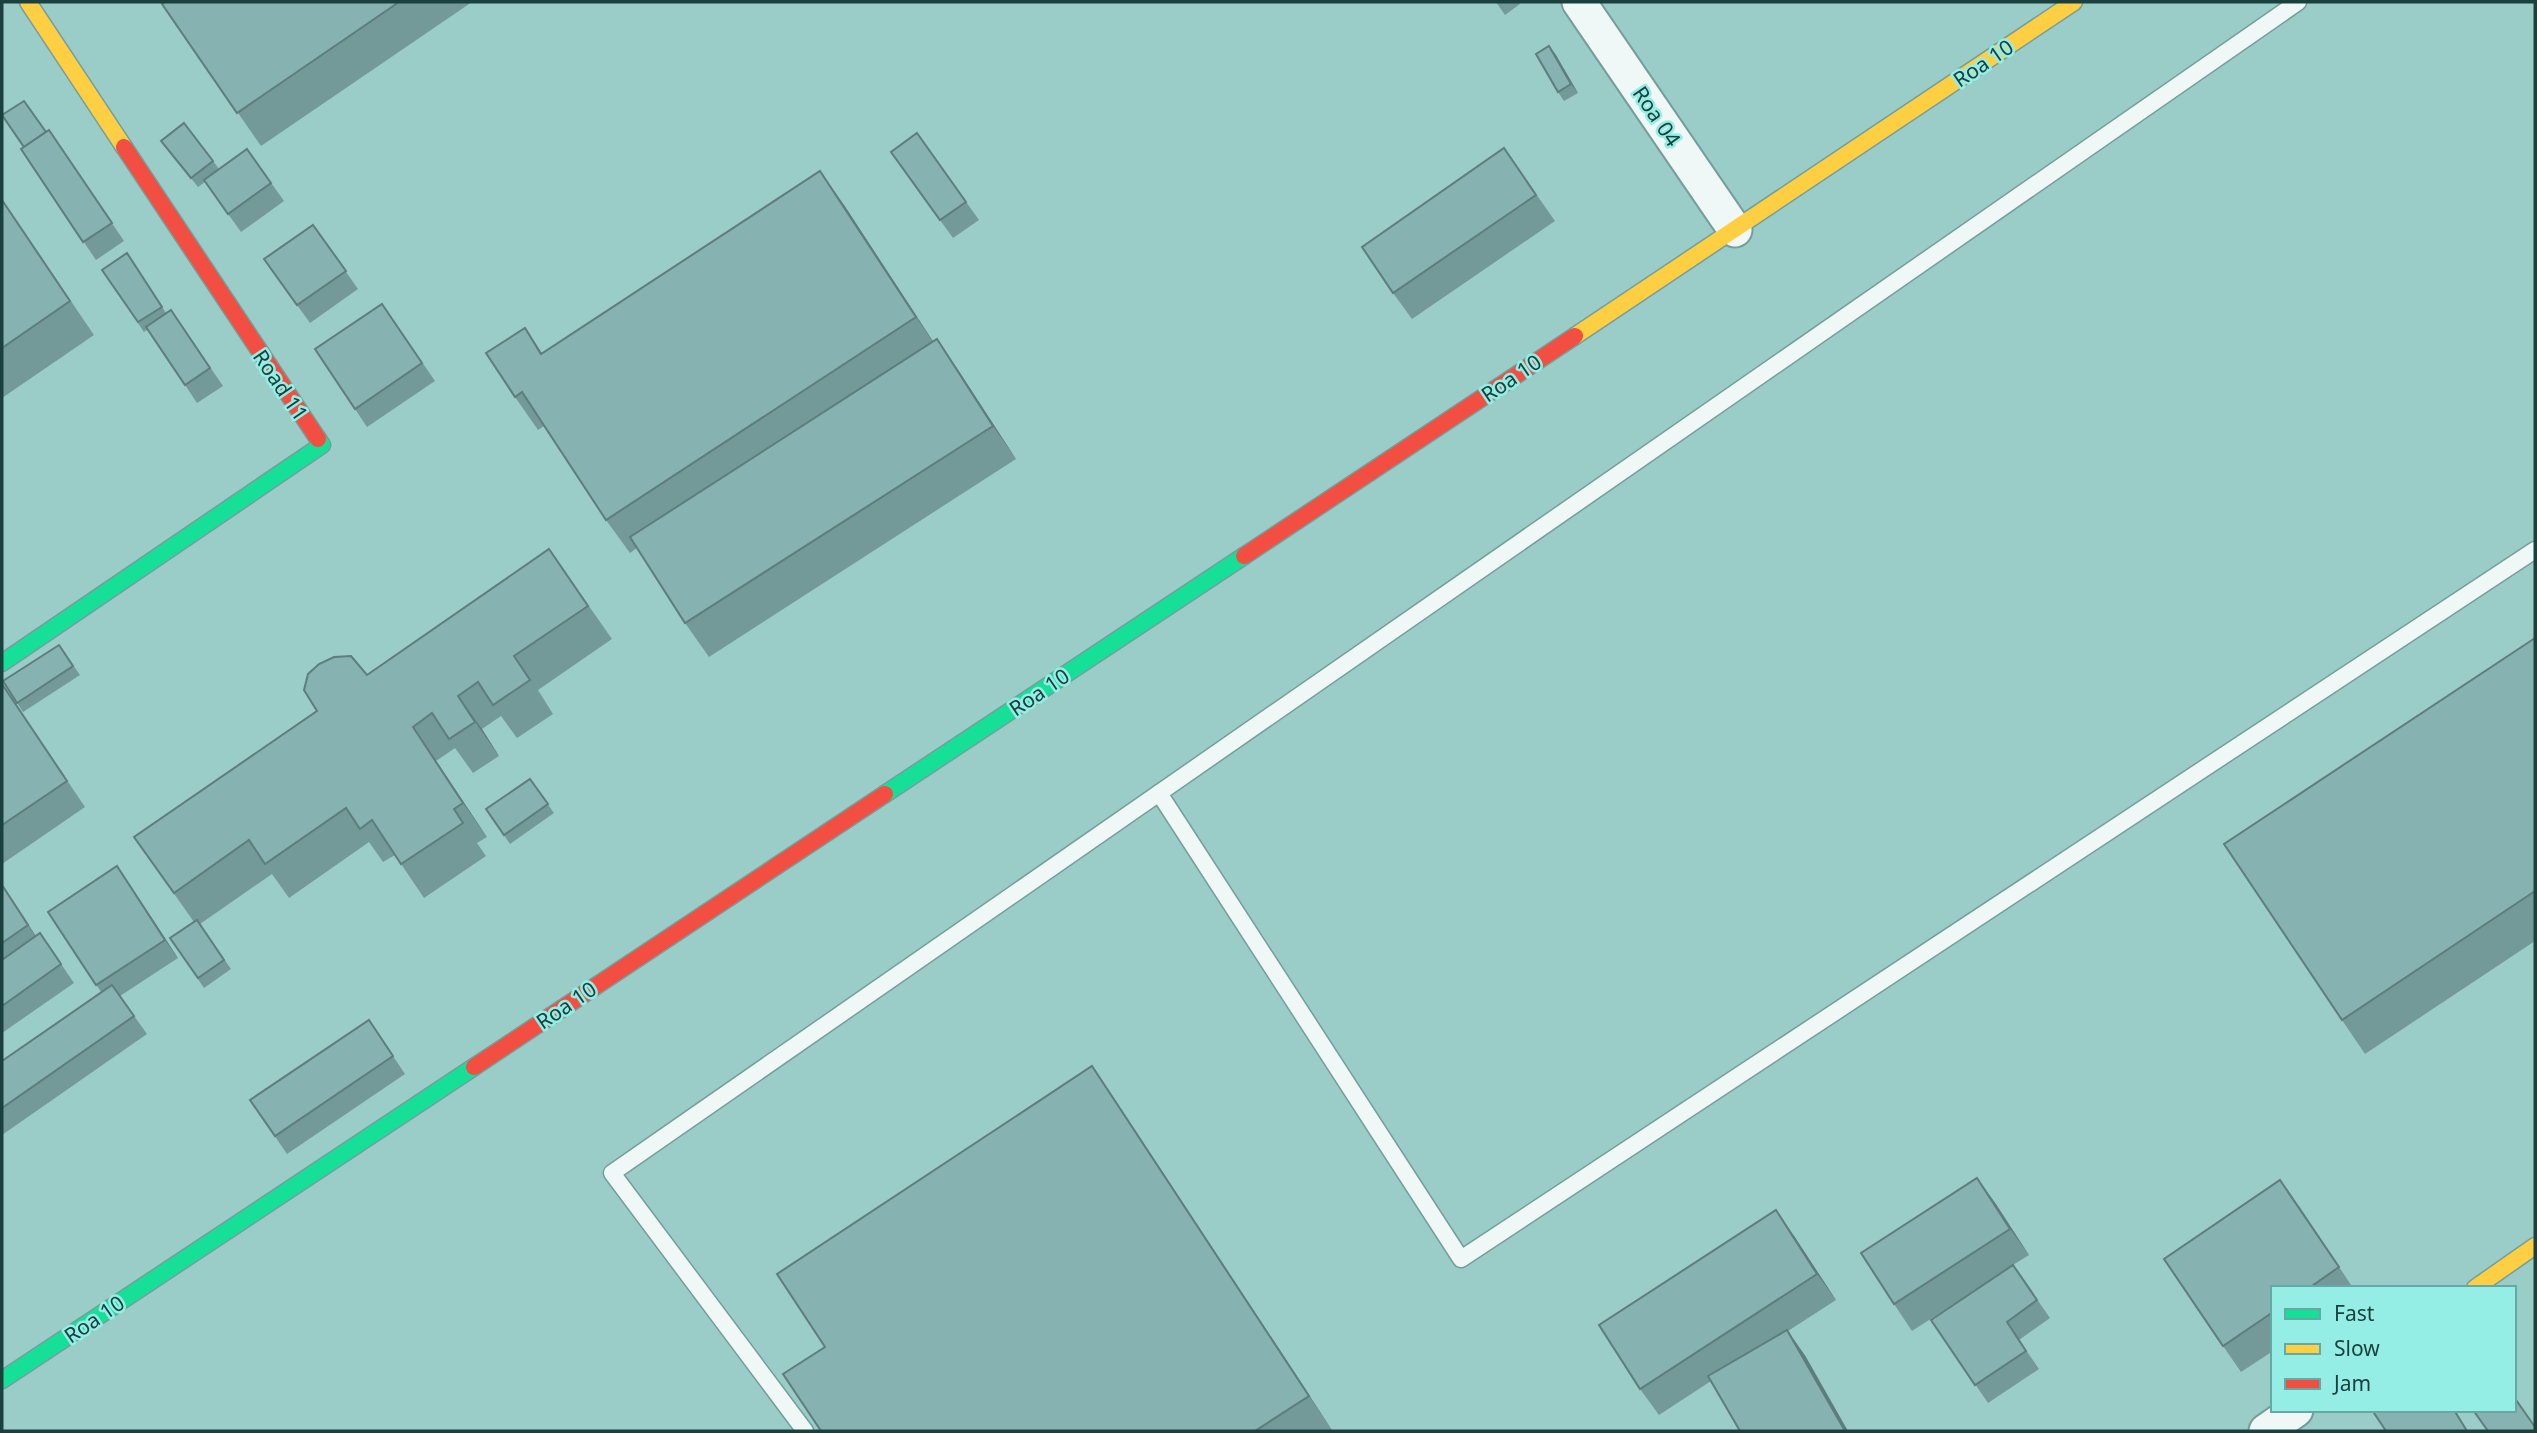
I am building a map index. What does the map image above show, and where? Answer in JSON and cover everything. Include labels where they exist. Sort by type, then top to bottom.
[{"type":"street","name":"Road 11","points":[[2,663],[321,445],[28,2]]},
{"type":"street","name":"Roa 04","points":[[1579,2],[1735,230]]},
{"type":"street","name":"Roa 10","points":[[2,1380],[1735,230],[2074,2]]},
{"type":"street","points":[[2478,1286],[2535,1246]]},
{"type":"street","points":[[2266,1431],[2293,1412]]},
{"type":"lane","points":[[805,1431],[612,1173],[2298,2]]},
{"type":"lane","points":[[1159,793],[1461,1259],[2535,550]]},
{"type":"building","points":[[399,2],[237,113],[162,4]]},
{"type":"building","points":[[1549,46],[1571,84],[1558,92],[1536,54]]},
{"type":"building","points":[[24,101],[46,132],[24,147],[2,115]]},
{"type":"building","points":[[184,123],[213,161],[191,178],[161,141]]},
{"type":"building","points":[[49,130],[112,223],[83,242],[21,149]]},
{"type":"building","points":[[917,133],[966,202],[940,220],[891,152]]},
{"type":"building","points":[[1504,148],[1536,195],[1393,293],[1362,247]]},
{"type":"building","points":[[247,149],[271,183],[228,214],[204,180]]},
{"type":"building","points":[[820,171],[916,317],[606,520],[522,392],[515,397],[486,353],[525,328],[541,354]]},
{"type":"building","points":[[2,200],[70,301],[2,348]]},
{"type":"building","points":[[313,225],[346,271],[297,305],[264,259]]},
{"type":"building","points":[[127,253],[162,307],[138,322],[102,270]]},
{"type":"building","points":[[382,304],[422,363],[355,409],[315,349]]},
{"type":"building","points":[[171,310],[210,368],[185,385],[146,327]]},
{"type":"building","points":[[937,339],[993,426],[685,623],[630,537]]},
{"type":"building","points":[[549,549],[588,606],[514,656],[530,680],[493,705],[478,682],[458,696],[475,722],[449,739],[432,713],[413,727],[463,803],[454,809],[463,823],[401,864],[372,820],[360,829],[346,808],[265,864],[249,840],[174,893],[134,837],[317,711],[304,690],[308,674],[319,664],[334,657],[351,656],[367,675]]},
{"type":"building","points":[[2535,638],[2535,891],[2342,1020],[2224,844]]},
{"type":"building","points":[[59,645],[73,666],[17,703],[3,681]]},
{"type":"building","points":[[2,684],[67,781],[2,825]]},
{"type":"building","points":[[530,779],[548,804],[504,835],[486,809]]},
{"type":"building","points":[[117,866],[165,940],[96,985],[48,912]]},
{"type":"building","points":[[2,885],[28,925],[2,943]]},
{"type":"building","points":[[197,920],[224,960],[198,978],[170,938]]},
{"type":"building","points":[[40,933],[61,964],[2,1006],[2,960]]},
{"type":"building","points":[[112,985],[134,1016],[2,1108],[2,1061]]},
{"type":"building","points":[[369,1020],[393,1056],[275,1136],[250,1100]]},
{"type":"building","points":[[1092,1066],[1309,1396],[1255,1431],[821,1431],[783,1374],[825,1347],[777,1274]]},
{"type":"building","points":[[1977,1178],[2010,1229],[1894,1304],[1861,1253]]},
{"type":"building","points":[[2280,1180],[2339,1267],[2312,1286],[2271,1286],[2271,1313],[2223,1346],[2164,1259]]},
{"type":"building","points":[[1776,1210],[1817,1274],[1640,1389],[1599,1325]]},
{"type":"building","points":[[2013,1265],[2037,1300],[2007,1322],[2026,1351],[1975,1385],[1931,1320]]},
{"type":"building","points":[[1787,1330],[1845,1431],[1740,1431],[1708,1376]]},
{"type":"building","points":[[2516,1400],[2535,1427],[2535,1431],[2488,1431],[2474,1412],[2516,1412]]},
{"type":"building","points":[[2373,1412],[2455,1412],[2467,1431],[2386,1431]]},
{"type":"traffic: fast","points":[[2,663],[322,445],[318,439]]},
{"type":"traffic: fast","points":[[885,794],[1244,556]]},
{"type":"traffic: fast","points":[[2,1380],[474,1067]]},
{"type":"traffic: slow","points":[[28,2],[124,147]]},
{"type":"traffic: slow","points":[[1575,336],[2074,2]]},
{"type":"traffic: slow","points":[[2478,1286],[2535,1246]]},
{"type":"traffic: jam","points":[[124,147],[318,439]]},
{"type":"traffic: jam","points":[[1244,556],[1575,336]]},
{"type":"traffic: jam","points":[[474,1067],[885,794]]}]
